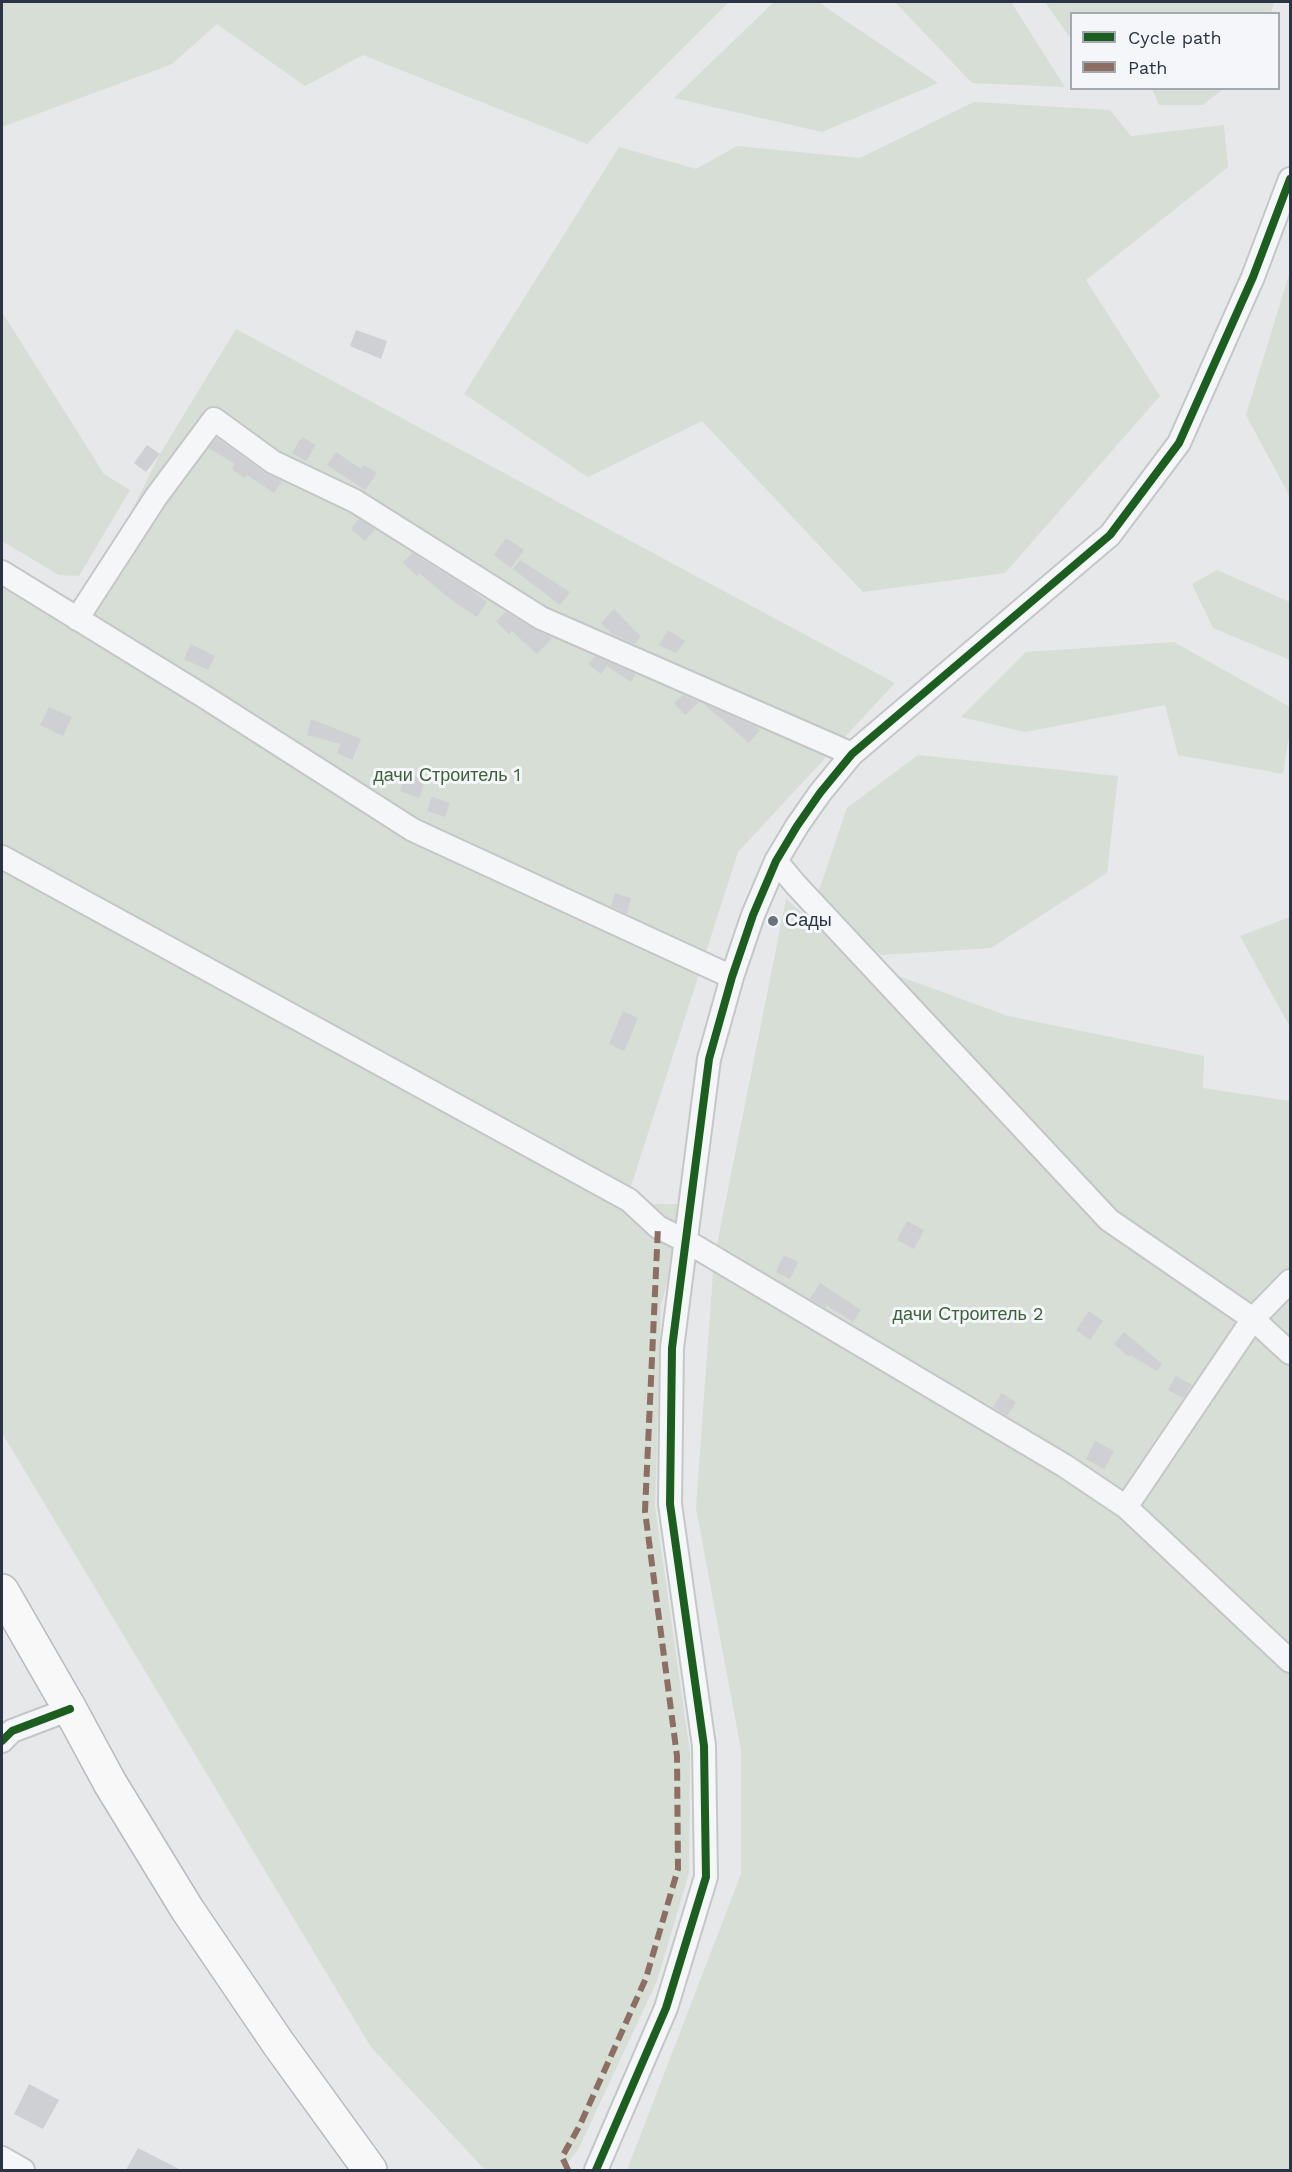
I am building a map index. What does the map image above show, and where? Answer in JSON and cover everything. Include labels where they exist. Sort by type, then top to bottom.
[{"type":"highway","points":[[2,1591],[110,1783],[187,1909],[278,2043],[370,2170]]},
{"type":"street","points":[[596,2170],[666,2008],[706,1877],[704,1746],[670,1504],[672,1348],[709,1059],[732,977],[753,915],[776,861],[814,801],[852,754],[1110,535],[1179,443],[1253,277],[1290,179]]},
{"type":"street","points":[[77,619],[156,497],[214,419],[273,462],[355,501],[541,618],[852,754]]},
{"type":"street","points":[[2,572],[413,830],[732,977]]},
{"type":"street","points":[[2,857],[629,1200],[658,1227],[686,1241],[1065,1466],[1126,1507],[1290,1661]]},
{"type":"street","points":[[776,861],[1109,1220],[1253,1319],[1290,1353]]},
{"type":"street","points":[[1126,1507],[1253,1319],[1290,1281]]},
{"type":"street","points":[[2,1741],[12,1731],[70,1709]]},
{"type":"street","points":[[2,2158],[23,2170]]},
{"type":"green space","points":[[2,2],[729,2],[587,144],[363,55],[305,86],[217,24],[172,64],[2,127]]},
{"type":"green space","points":[[774,2],[818,2],[938,83],[822,132],[674,98]]},
{"type":"green space","points":[[895,2],[1011,2],[1065,87],[972,83]]},
{"type":"green space","points":[[1045,2],[1274,2],[1271,12],[1070,12],[1070,38]]},
{"type":"green space","points":[[1152,90],[1222,90],[1203,105],[1159,105]]},
{"type":"green space","points":[[974,102],[1110,110],[1131,136],[1224,125],[1228,167],[1086,280],[1160,396],[1005,573],[863,592],[702,421],[588,477],[464,394],[619,147],[696,169],[737,146],[860,158]]},
{"type":"green space","points":[[1290,271],[1290,497],[1246,415]]},
{"type":"green space","points":[[2,312],[104,474],[130,490],[79,576],[59,575],[2,541]]},
{"type":"green space","name":"дачи Строитель 1","points":[[236,329],[895,683],[738,852],[626,1202],[682,1204],[676,1249],[661,1305],[655,1506],[690,1753],[689,1873],[657,1981],[578,2150],[561,2170],[485,2170],[371,2047],[2,1433],[2,573],[78,619],[160,454]]},
{"type":"green space","points":[[1217,570],[1290,602],[1290,660],[1213,628],[1192,584]]},
{"type":"green space","points":[[1174,642],[1290,707],[1290,729],[1283,774],[1178,755],[1165,705],[1025,732],[961,717],[1026,652]]},
{"type":"green space","points":[[918,755],[1118,776],[1107,873],[991,948],[881,955],[815,902],[847,808]]},
{"type":"green space","name":"дачи Строитель 2","points":[[786,899],[860,962],[1008,1016],[1204,1056],[1203,1088],[1290,1101],[1290,2170],[627,2170],[741,1874],[741,1750],[696,1508],[714,1259]]},
{"type":"green space","points":[[1290,917],[1290,1027],[1240,936]]},
{"type":"building","points":[[356,330],[387,341],[381,359],[350,346]]},
{"type":"building","points":[[302,437],[316,445],[306,461],[292,453]]},
{"type":"building","points":[[217,438],[265,473],[282,481],[274,493],[247,475],[244,478],[232,469],[235,464],[209,448]]},
{"type":"building","points":[[147,445],[160,454],[146,472],[134,463]]},
{"type":"building","points":[[336,452],[361,469],[364,465],[377,473],[365,490],[327,465]]},
{"type":"building","points":[[359,519],[375,529],[365,541],[351,529]]},
{"type":"building","points":[[506,538],[524,550],[511,568],[494,555]]},
{"type":"building","points":[[412,553],[487,602],[477,617],[454,602],[419,573],[417,576],[403,563]]},
{"type":"building","points":[[520,560],[570,592],[560,605],[513,569]]},
{"type":"building","points":[[614,609],[641,637],[634,644],[612,634],[601,623]]},
{"type":"building","points":[[506,612],[552,638],[537,654],[512,631],[509,634],[496,621]]},
{"type":"building","points":[[668,630],[685,641],[676,653],[659,645]]},
{"type":"building","points":[[191,644],[215,656],[208,670],[184,659]]},
{"type":"building","points":[[595,656],[636,674],[631,682],[607,666],[601,674],[588,664]]},
{"type":"building","points":[[683,695],[699,702],[685,715],[674,703]]},
{"type":"building","points":[[704,704],[755,726],[760,730],[749,743]]},
{"type":"building","points":[[49,707],[72,717],[63,736],[40,725]]},
{"type":"building","points":[[311,719],[361,739],[352,760],[337,753],[341,744],[307,735]]},
{"type":"building","points":[[406,773],[425,780],[419,798],[400,791]]},
{"type":"building","points":[[432,797],[450,803],[445,817],[427,811]]},
{"type":"building","points":[[615,893],[631,898],[627,914],[611,906]]},
{"type":"building","points":[[623,1011],[638,1018],[624,1051],[609,1044]]},
{"type":"building","points":[[907,1221],[924,1230],[914,1249],[897,1240]]},
{"type":"building","points":[[784,1255],[798,1262],[790,1279],[776,1272]]},
{"type":"building","points":[[820,1283],[861,1310],[853,1322],[826,1305],[825,1308],[810,1299]]},
{"type":"building","points":[[1089,1311],[1103,1321],[1090,1340],[1076,1330]]},
{"type":"building","points":[[1124,1332],[1162,1364],[1157,1371],[1130,1355],[1129,1357],[1114,1344]]},
{"type":"building","points":[[1176,1376],[1192,1385],[1183,1398],[1168,1390]]},
{"type":"building","points":[[1002,1393],[1016,1402],[1007,1416],[993,1407]]},
{"type":"building","points":[[1095,1441],[1114,1451],[1104,1469],[1086,1459]]},
{"type":"building","points":[[29,2084],[59,2100],[43,2129],[14,2114]]},
{"type":"building","points":[[138,2148],[181,2170],[126,2170]]},
{"type":"marked path","points":[[568,2170],[562,2157],[580,2125],[646,1978],[678,1869],[677,1756],[645,1511],[658,1227]]},
{"type":"cycle path","points":[[596,2170],[666,2008],[706,1877],[704,1746],[670,1504],[672,1348],[709,1059],[732,977],[753,915],[776,861],[797,826],[852,754],[1110,535],[1179,443],[1253,277],[1290,179]]},
{"type":"cycle path","points":[[2,1741],[12,1731],[70,1709]]},
{"type":"place","name":"Сады","points":[[773,921]]}]
